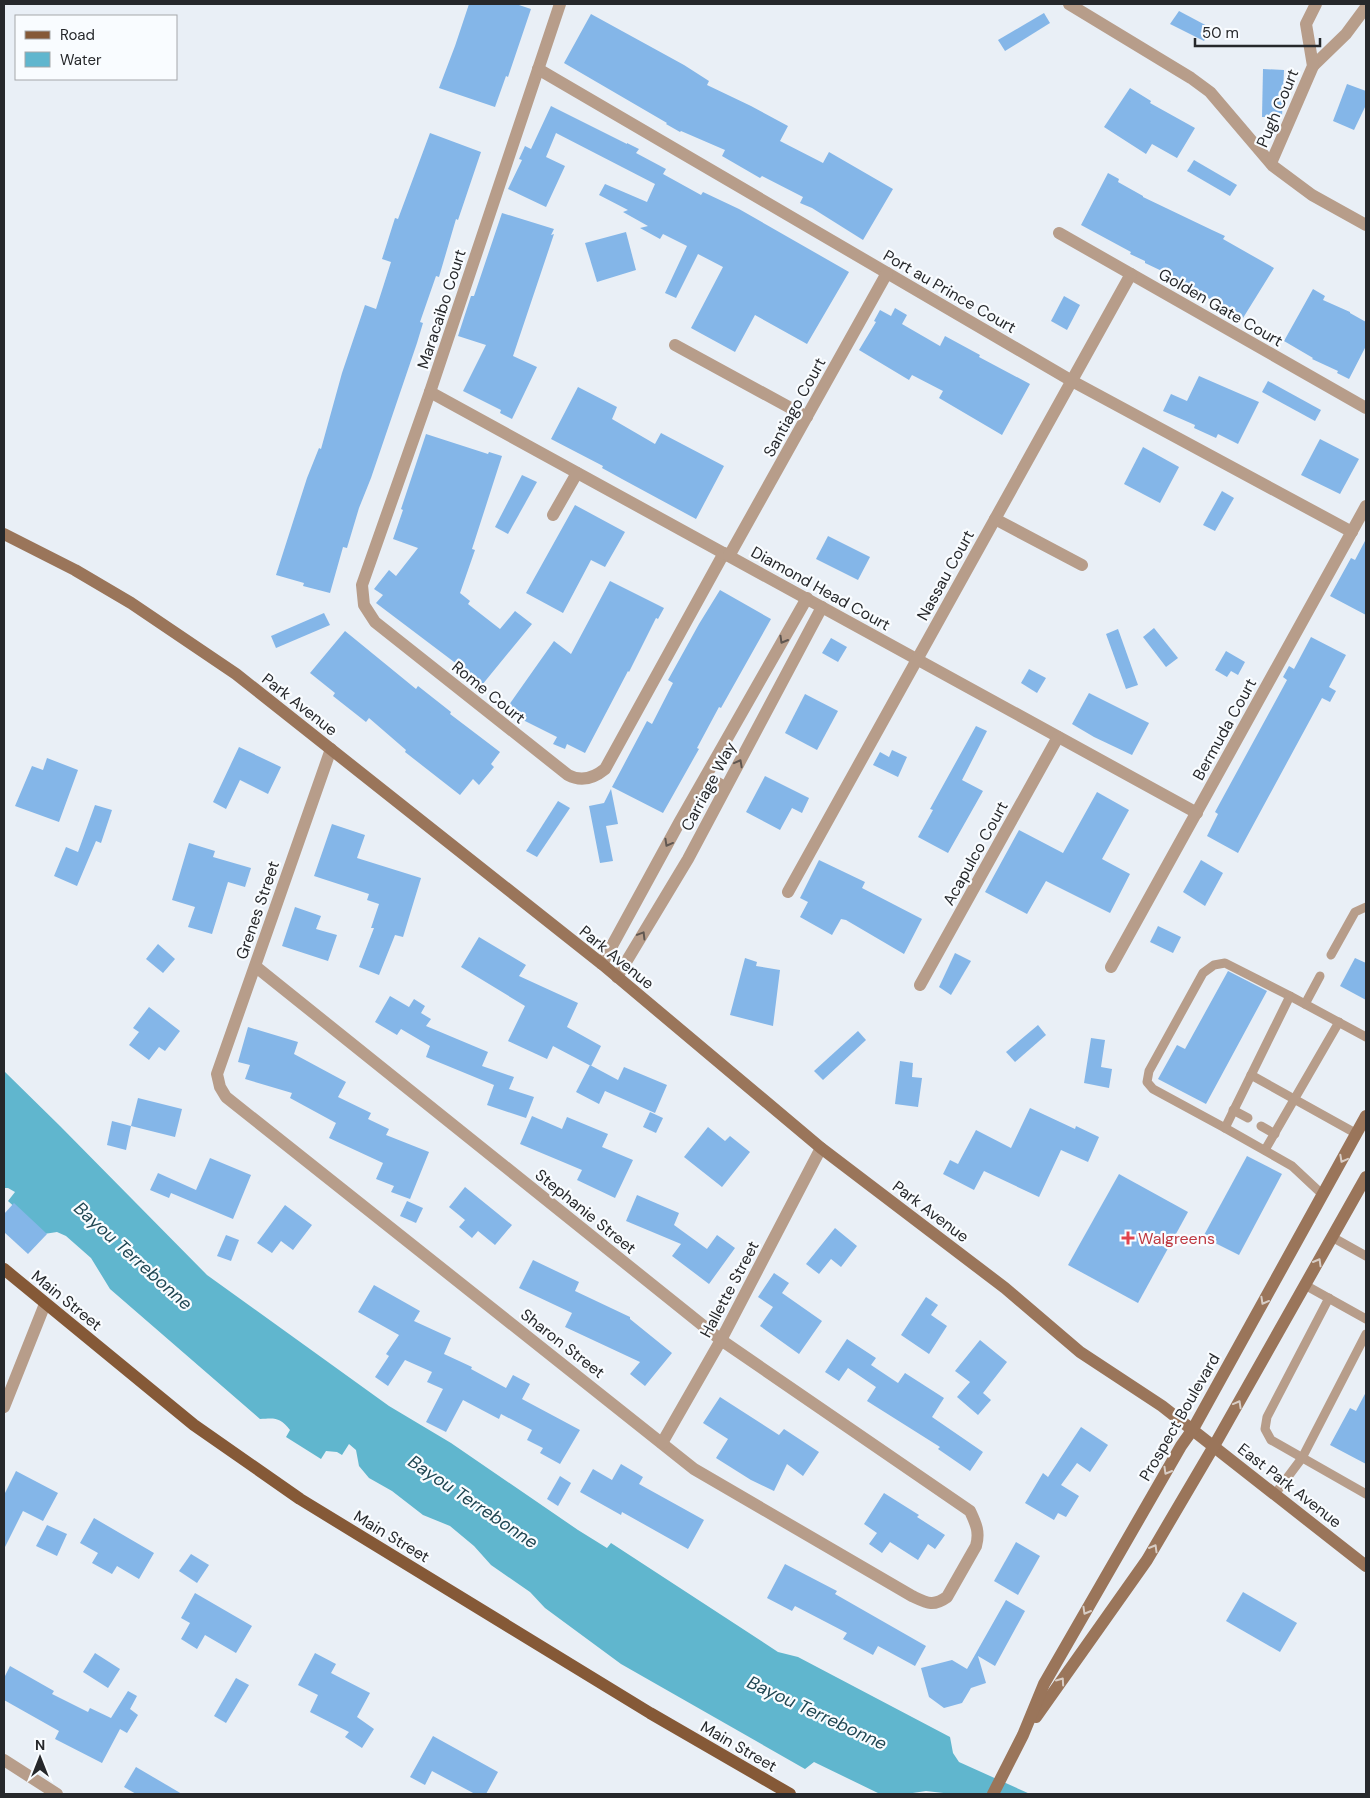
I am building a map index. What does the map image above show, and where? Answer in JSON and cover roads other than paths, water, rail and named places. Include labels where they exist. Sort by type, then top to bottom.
[{"type":"main road","name":"Park Avenue","points":[[4,534],[75,570],[131,603],[236,674],[602,964],[820,1148],[1005,1288],[1080,1352],[1162,1406],[1193,1429]]},
{"type":"main road","name":"Prospect Boulevard","points":[[993,1794],[1044,1684],[1176,1454],[1193,1429],[1366,1116]]},
{"type":"main road","name":"Prospect Boulevard","points":[[1022,1735],[1147,1560],[1214,1446],[1366,1177]]},
{"type":"main road","name":"Main Street","points":[[4,1269],[194,1425],[300,1499],[650,1713],[790,1794]]},
{"type":"main road","name":"East Park Avenue","points":[[1193,1429],[1366,1566]]},
{"type":"street","name":"Maracaibo Court","points":[[375,622],[364,605],[362,585],[430,392],[560,4]]},
{"type":"street","points":[[1069,4],[1192,78],[1210,92],[1271,163],[1312,195],[1366,225]]},
{"type":"street","name":"Pugh Court","points":[[1313,66],[1306,24],[1316,4]]},
{"type":"street","name":"Pugh Court","points":[[1271,163],[1313,66],[1346,34],[1366,7]]},
{"type":"street","name":"Port au Prince Court","points":[[538,69],[1072,380],[1352,532]]},
{"type":"street","name":"Golden Gate Court","points":[[1059,233],[1366,408]]},
{"type":"street","name":"Santiago Court","points":[[586,778],[598,775],[605,769],[726,555],[807,417],[887,273]]},
{"type":"street","name":"Nassau Court","points":[[788,892],[1131,274]]},
{"type":"street","points":[[675,345],[807,417]]},
{"type":"street","name":"Diamond Head Court","points":[[430,392],[1196,813]]},
{"type":"street","points":[[553,515],[577,473]]},
{"type":"street","name":"Bermuda Court","points":[[1111,967],[1366,506]]},
{"type":"street","points":[[995,519],[1082,565]]},
{"type":"street","name":"Carriage Way","points":[[602,964],[706,775],[807,598]]},
{"type":"street","name":"Carriage Way","points":[[617,977],[688,858],[822,607]]},
{"type":"street","name":"Rome Court","points":[[375,622],[568,775],[575,779],[586,778]]},
{"type":"street","name":"Acapulco Court","points":[[920,985],[1058,737]]},
{"type":"street","name":"Grenes Street","points":[[219,1082],[217,1074],[331,749]]},
{"type":"street","name":"Stephanie Street","points":[[255,966],[721,1340],[970,1511],[977,1525],[979,1537],[948,1598],[940,1603],[928,1604],[912,1596]]},
{"type":"street","name":"Sharon Street","points":[[219,1082],[220,1088],[226,1097],[694,1469],[912,1596]]},
{"type":"street","name":"Hallette Street","points":[[662,1442],[721,1340],[820,1148]]},
{"type":"street","points":[[4,1407],[45,1304]]},
{"type":"street","points":[[4,1760],[57,1794]]},
{"type":"lane","points":[[706,775],[726,786]]},
{"type":"lane","points":[[1331,956],[1355,912],[1366,907]]},
{"type":"lane","points":[[1324,1195],[1292,1166],[1153,1089],[1147,1082],[1150,1071],[1203,973],[1214,965],[1224,964],[1290,996],[1366,1037]]},
{"type":"lane","points":[[1305,1004],[1320,976]]},
{"type":"lane","points":[[1224,1128],[1290,996]]},
{"type":"lane","points":[[1265,1150],[1339,1022]]},
{"type":"lane","points":[[1251,1075],[1357,1134]]},
{"type":"lane","points":[[1234,1110],[1248,1118]]},
{"type":"lane","points":[[1261,1126],[1275,1134]]},
{"type":"lane","points":[[1332,1237],[1366,1255]]},
{"type":"lane","points":[[1305,1285],[1366,1319]]},
{"type":"lane","points":[[1329,1298],[1267,1417],[1265,1429],[1271,1440],[1366,1494]]},
{"type":"lane","points":[[1276,1494],[1302,1458],[1366,1334]]},
{"type":"water","name":"Bayou Terrebonne","points":[[4,1071],[207,1275],[389,1406],[451,1443],[578,1530],[607,1548],[611,1543],[778,1652],[798,1657],[950,1737],[953,1753],[959,1762],[1030,1794],[952,1794],[926,1791],[906,1794],[880,1794],[814,1762],[805,1769],[621,1664],[545,1608],[530,1592],[491,1565],[474,1546],[450,1526],[423,1515],[392,1491],[369,1478],[359,1466],[356,1450],[349,1444],[342,1455],[337,1452],[326,1451],[321,1459],[286,1437],[290,1430],[280,1421],[260,1419],[110,1289],[91,1258],[66,1236],[57,1232],[44,1234],[8,1201],[15,1192],[4,1188]]},
{"type":"place","name":"Walgreens","points":[[1128,1238]]}]
